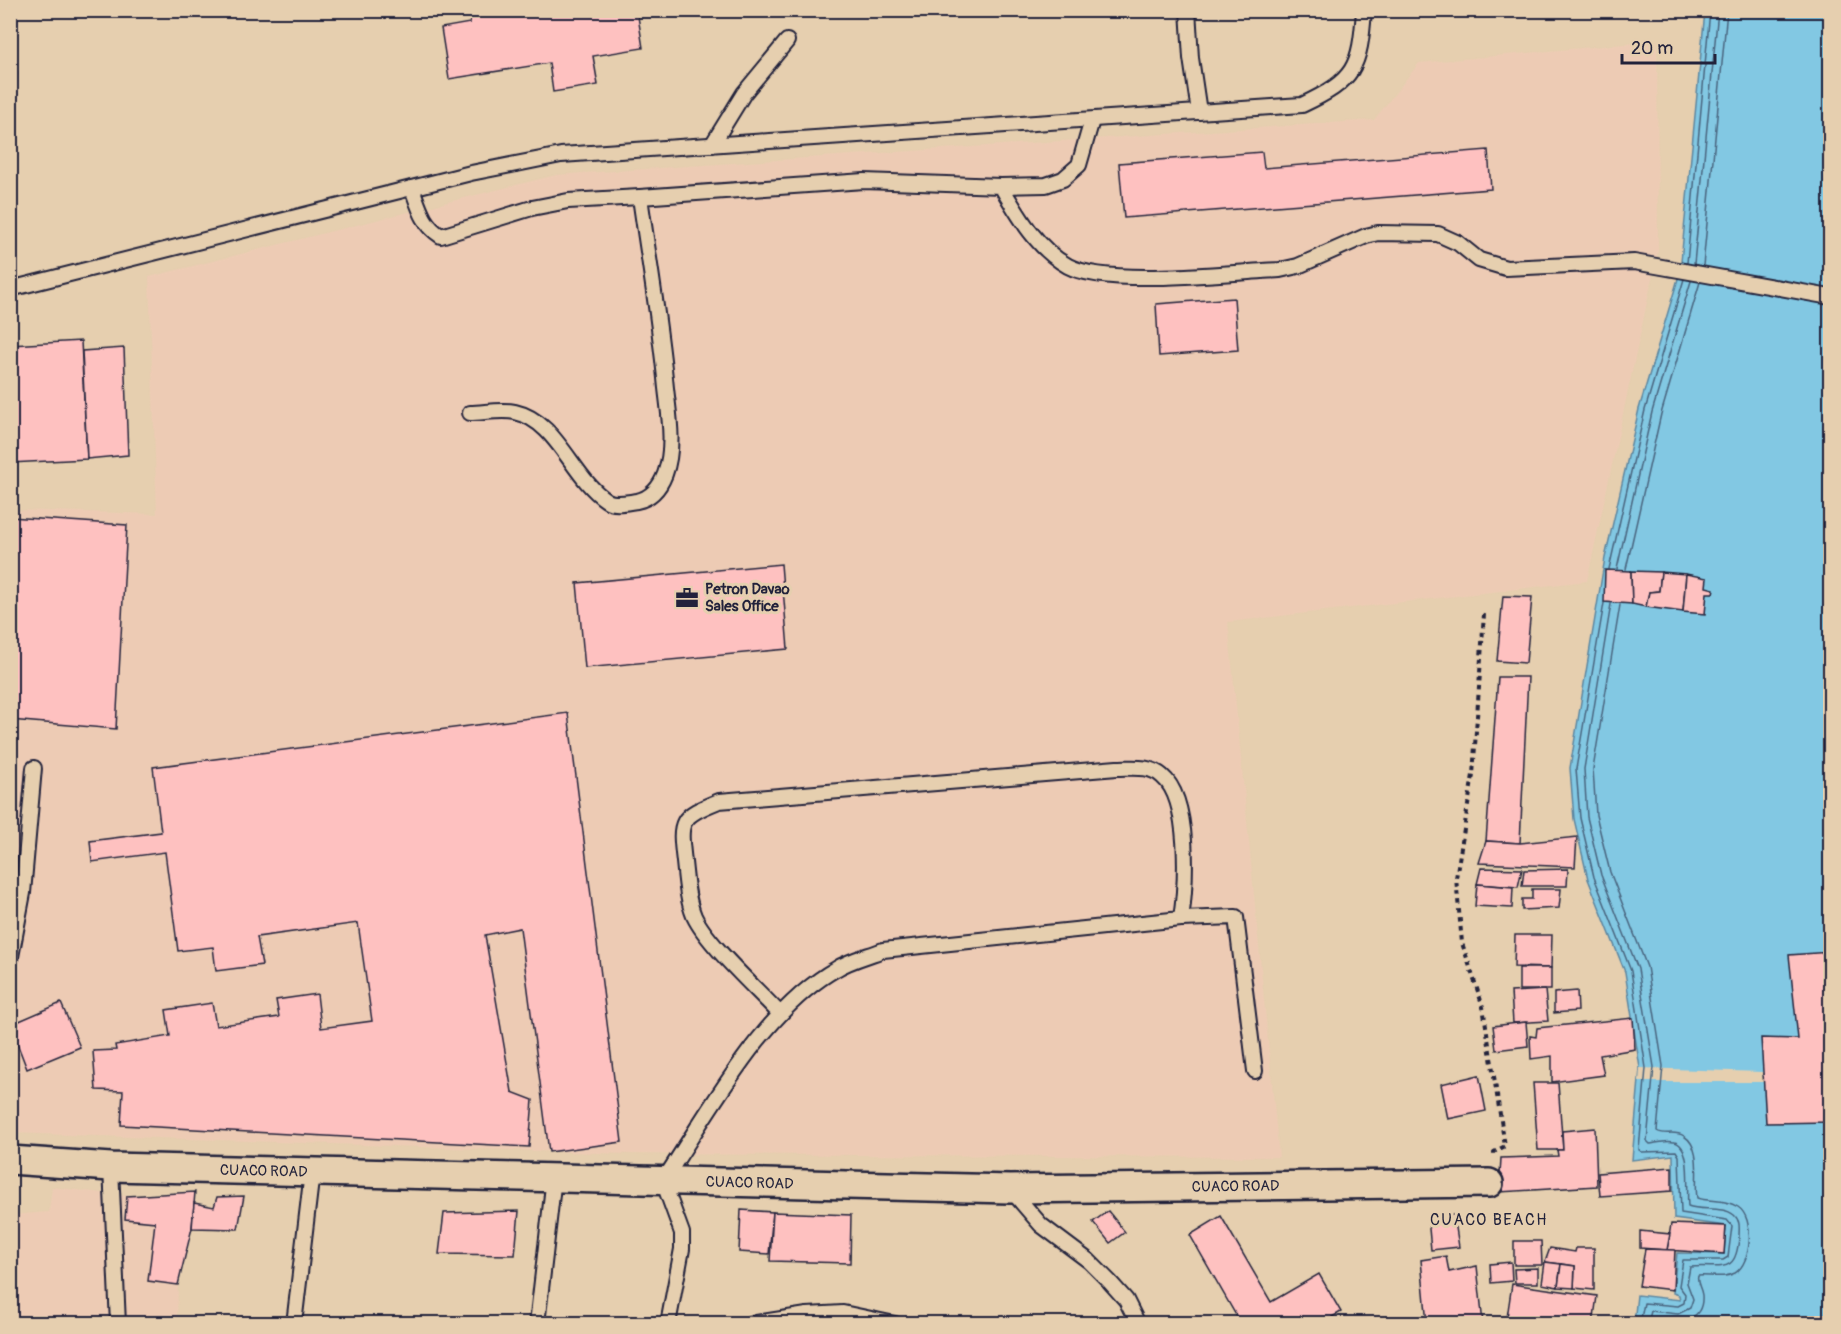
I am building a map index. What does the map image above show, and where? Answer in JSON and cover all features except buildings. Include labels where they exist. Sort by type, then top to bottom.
[{"type":"street","name":"CUACO ROAD","points":[[10,1160],[111,1167],[1010,1188],[1489,1183]]},
{"type":"lane","points":[[1188,10],[1191,58],[1199,112]]},
{"type":"lane","points":[[10,289],[412,188],[561,155],[1302,105],[1332,91],[1347,78],[1357,61],[1364,10]]},
{"type":"lane","points":[[712,145],[744,93],[787,41]]},
{"type":"lane","points":[[412,188],[430,230],[441,236],[541,206],[568,201],[864,182],[1046,185],[1072,173],[1079,165],[1092,120]]},
{"type":"lane","points":[[1001,186],[1020,217],[1042,246],[1067,265],[1089,274],[1120,277],[1281,270],[1298,266],[1366,236],[1411,233],[1438,234],[1458,243],[1479,260],[1506,268],[1634,262],[1830,297]]},
{"type":"lane","points":[[470,413],[515,412],[535,421],[607,501],[623,503],[641,500],[656,491],[665,473],[671,435],[662,347],[640,197]]},
{"type":"lane","points":[[10,962],[23,892],[34,768]]},
{"type":"lane","points":[[779,1013],[710,938],[695,917],[689,899],[680,832],[688,814],[719,801],[1117,768],[1146,768],[1161,774],[1171,785],[1178,804],[1187,868],[1180,920]]},
{"type":"lane","points":[[668,1323],[682,1233],[663,1181],[779,1013],[810,986],[837,968],[883,950],[1180,920],[1236,917],[1255,1071]]},
{"type":"lane","points":[[111,1167],[117,1323]]},
{"type":"lane","points":[[294,1323],[312,1172]]},
{"type":"lane","points":[[537,1323],[554,1177]]},
{"type":"lane","points":[[1010,1188],[1041,1226],[1089,1261],[1109,1281],[1126,1300],[1138,1323]]},
{"type":"lane","points":[[750,1323],[807,1315],[843,1313],[895,1323]]},
{"type":"path","points":[[1484,614],[1474,764],[1456,878],[1462,943],[1483,1007],[1505,1146],[1494,1152],[1489,1183]]},
{"type":"shaded area","points":[[1657,41],[1658,251],[1587,581],[1228,622],[1279,1157],[628,1154],[11,1133],[11,510],[157,514],[149,277],[556,175],[1374,120],[1419,63]]},
{"type":"shaded area","points":[[52,1187],[127,1196],[125,1218],[155,1222],[148,1281],[178,1285],[177,1323],[11,1324],[11,1215],[49,1212]]},
{"type":"water","points":[[1705,11],[1830,11],[1830,1323],[1634,1323],[1637,1295],[1680,1300],[1679,1295],[1673,1293],[1677,1253],[1724,1254],[1726,1226],[1674,1219],[1673,1155],[1632,1160],[1640,1068],[1625,972],[1588,879],[1574,819],[1570,768],[1605,558],[1639,409],[1680,272]]},
{"type":"pier","points":[[1640,1068],[1762,1072],[1764,1082],[1639,1082]]},
{"type":"place","name":"Petron Davao Sales Office","points":[[687,598]]},
{"type":"district","name":"CUACO BEACH","points":[[1489,1219]]}]
